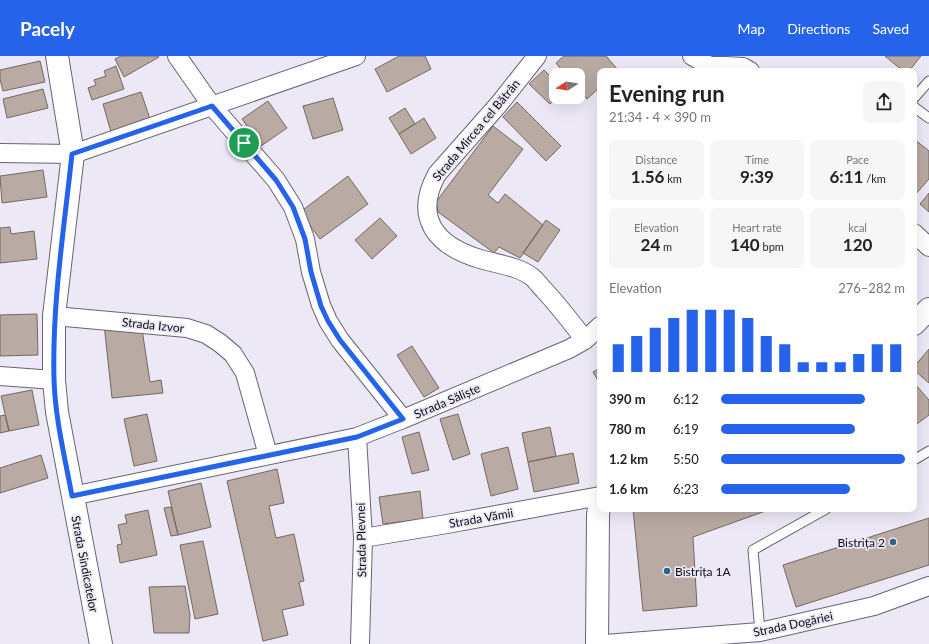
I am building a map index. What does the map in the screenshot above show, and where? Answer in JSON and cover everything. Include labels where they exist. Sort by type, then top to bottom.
[{"type":"street","name":"Strada Sindicatelor","points":[[57,56],[72,154],[54,316],[54,380],[57,412],[101,644]]},
{"type":"street","points":[[177,56],[212,106],[276,180],[293,207],[305,239],[311,272],[319,299],[328,321],[340,340],[403,419]]},
{"type":"street","points":[[0,153],[72,154],[356,56]]},
{"type":"street","name":"Strada Mircea cel Bătrân","points":[[537,56],[499,104],[437,174],[431,184],[426,210],[430,224],[437,236],[461,253],[519,270],[532,276],[559,306],[584,340]]},
{"type":"street","points":[[692,56],[707,68],[745,68]]},
{"type":"street","points":[[917,236],[929,247]]},
{"type":"street","points":[[917,321],[929,309]]},
{"type":"street","name":"Strada Izvor","points":[[54,316],[187,328],[206,334],[220,343],[233,354],[245,373],[268,455]]},
{"type":"street","name":"Strada Săliște","points":[[72,496],[357,437],[569,349],[584,340],[597,329]]},
{"type":"street","points":[[0,376],[54,380]]},
{"type":"street","name":"Strada Plevnei","points":[[357,437],[363,538],[360,644]]},
{"type":"street","name":"Strada Vămii","points":[[363,538],[597,497]]},
{"type":"street","points":[[597,644],[598,512]]},
{"type":"street","name":"Strada Dogăriei","points":[[605,644],[760,632],[874,606],[929,586]]},
{"type":"lane","points":[[917,95],[929,81]]},
{"type":"lane","points":[[917,109],[929,118]]},
{"type":"lane","points":[[917,458],[929,451]]},
{"type":"lane","points":[[760,632],[753,550],[821,512]]},
{"type":"building","points":[[121,56],[159,57],[124,77],[115,59]]},
{"type":"building","points":[[399,56],[425,56],[431,69],[387,92],[375,69]]},
{"type":"building","points":[[564,56],[606,56],[616,68],[597,68],[597,90],[587,99],[585,97],[585,68],[560,68],[556,63]]},
{"type":"building","points":[[885,56],[921,56],[911,68],[899,68]]},
{"type":"building","points":[[40,61],[45,82],[3,91],[0,79],[0,70]]},
{"type":"building","points":[[116,66],[124,89],[92,100],[88,88],[96,85],[94,80],[106,76],[104,71]]},
{"type":"building","points":[[544,70],[549,75],[549,103],[529,84]]},
{"type":"building","points":[[43,89],[48,108],[7,118],[3,99]]},
{"type":"building","points":[[141,92],[150,119],[111,132],[103,104]]},
{"type":"building","points":[[333,98],[343,130],[313,139],[303,106]]},
{"type":"building","points":[[268,101],[287,128],[261,146],[242,119]]},
{"type":"building","points":[[517,102],[561,146],[546,161],[503,117]]},
{"type":"building","points":[[405,108],[415,124],[399,134],[389,118]]},
{"type":"building","points":[[424,118],[436,138],[411,154],[399,134]]},
{"type":"building","points":[[493,126],[523,149],[488,195],[498,203],[505,194],[543,225],[520,258],[499,247],[494,253],[438,212],[436,202]]},
{"type":"building","points":[[917,141],[929,151],[929,179],[917,193]]},
{"type":"building","points":[[43,170],[47,197],[2,203],[0,176]]},
{"type":"building","points":[[348,176],[368,204],[320,239],[300,212]]},
{"type":"building","points":[[929,193],[929,212],[920,204]]},
{"type":"building","points":[[380,218],[397,236],[372,259],[355,240]]},
{"type":"building","points":[[546,220],[560,230],[538,262],[523,253]]},
{"type":"building","points":[[10,227],[11,234],[34,231],[37,259],[0,263],[0,228]]},
{"type":"building","points":[[37,314],[38,355],[0,356],[0,315]]},
{"type":"building","points":[[104,324],[142,329],[150,382],[161,380],[163,393],[112,398]]},
{"type":"building","points":[[412,346],[439,388],[424,397],[397,355]]},
{"type":"building","points":[[929,349],[929,383],[917,373],[917,363]]},
{"type":"building","points":[[597,370],[597,379],[593,372]]},
{"type":"building","points":[[917,386],[929,400],[929,415],[917,424]]},
{"type":"building","points":[[32,390],[39,425],[9,431],[1,396]]},
{"type":"building","points":[[147,414],[157,461],[134,466],[124,419]]},
{"type":"building","points":[[458,414],[470,454],[453,460],[440,419]]},
{"type":"building","points":[[5,415],[9,431],[0,433],[0,416]]},
{"type":"building","points":[[550,427],[556,456],[528,462],[522,433]]},
{"type":"building","points":[[419,432],[429,470],[412,474],[402,437]]},
{"type":"building","points":[[508,447],[518,489],[491,496],[481,454]]},
{"type":"building","points":[[573,453],[579,483],[534,492],[528,462]]},
{"type":"building","points":[[41,455],[48,478],[0,493],[0,468]]},
{"type":"building","points":[[277,469],[284,503],[269,506],[276,538],[294,534],[304,581],[299,582],[304,605],[282,610],[288,635],[263,641],[227,481]]},
{"type":"building","points":[[201,483],[211,527],[178,535],[168,491]]},
{"type":"building","points":[[420,491],[423,519],[383,524],[379,497]]},
{"type":"building","points":[[171,507],[178,535],[171,536],[164,508]]},
{"type":"building","points":[[148,510],[157,555],[120,563],[117,545],[122,544],[118,525],[127,523],[125,515]]},
{"type":"building","name":"Bistrița 1A","points":[[633,512],[763,512],[693,537],[697,606],[643,611]]},
{"type":"building","name":"Bistrița 2","points":[[929,518],[929,565],[796,607],[783,565]]},
{"type":"building","points":[[203,541],[218,614],[195,619],[180,545]]},
{"type":"building","points":[[185,586],[190,615],[189,633],[154,633],[149,587]]},
{"type":"place","name":"Bistrița 2","points":[[893,542]]},
{"type":"place","name":"Bistrița 1A","points":[[667,571]]},
{"type":"route","points":[[212,106],[244,143],[276,180],[293,207],[305,239],[311,272],[321,306],[328,321],[340,340],[403,419],[357,437],[72,496],[57,412],[54,380],[54,316],[72,154],[117,140],[212,106]]}]
